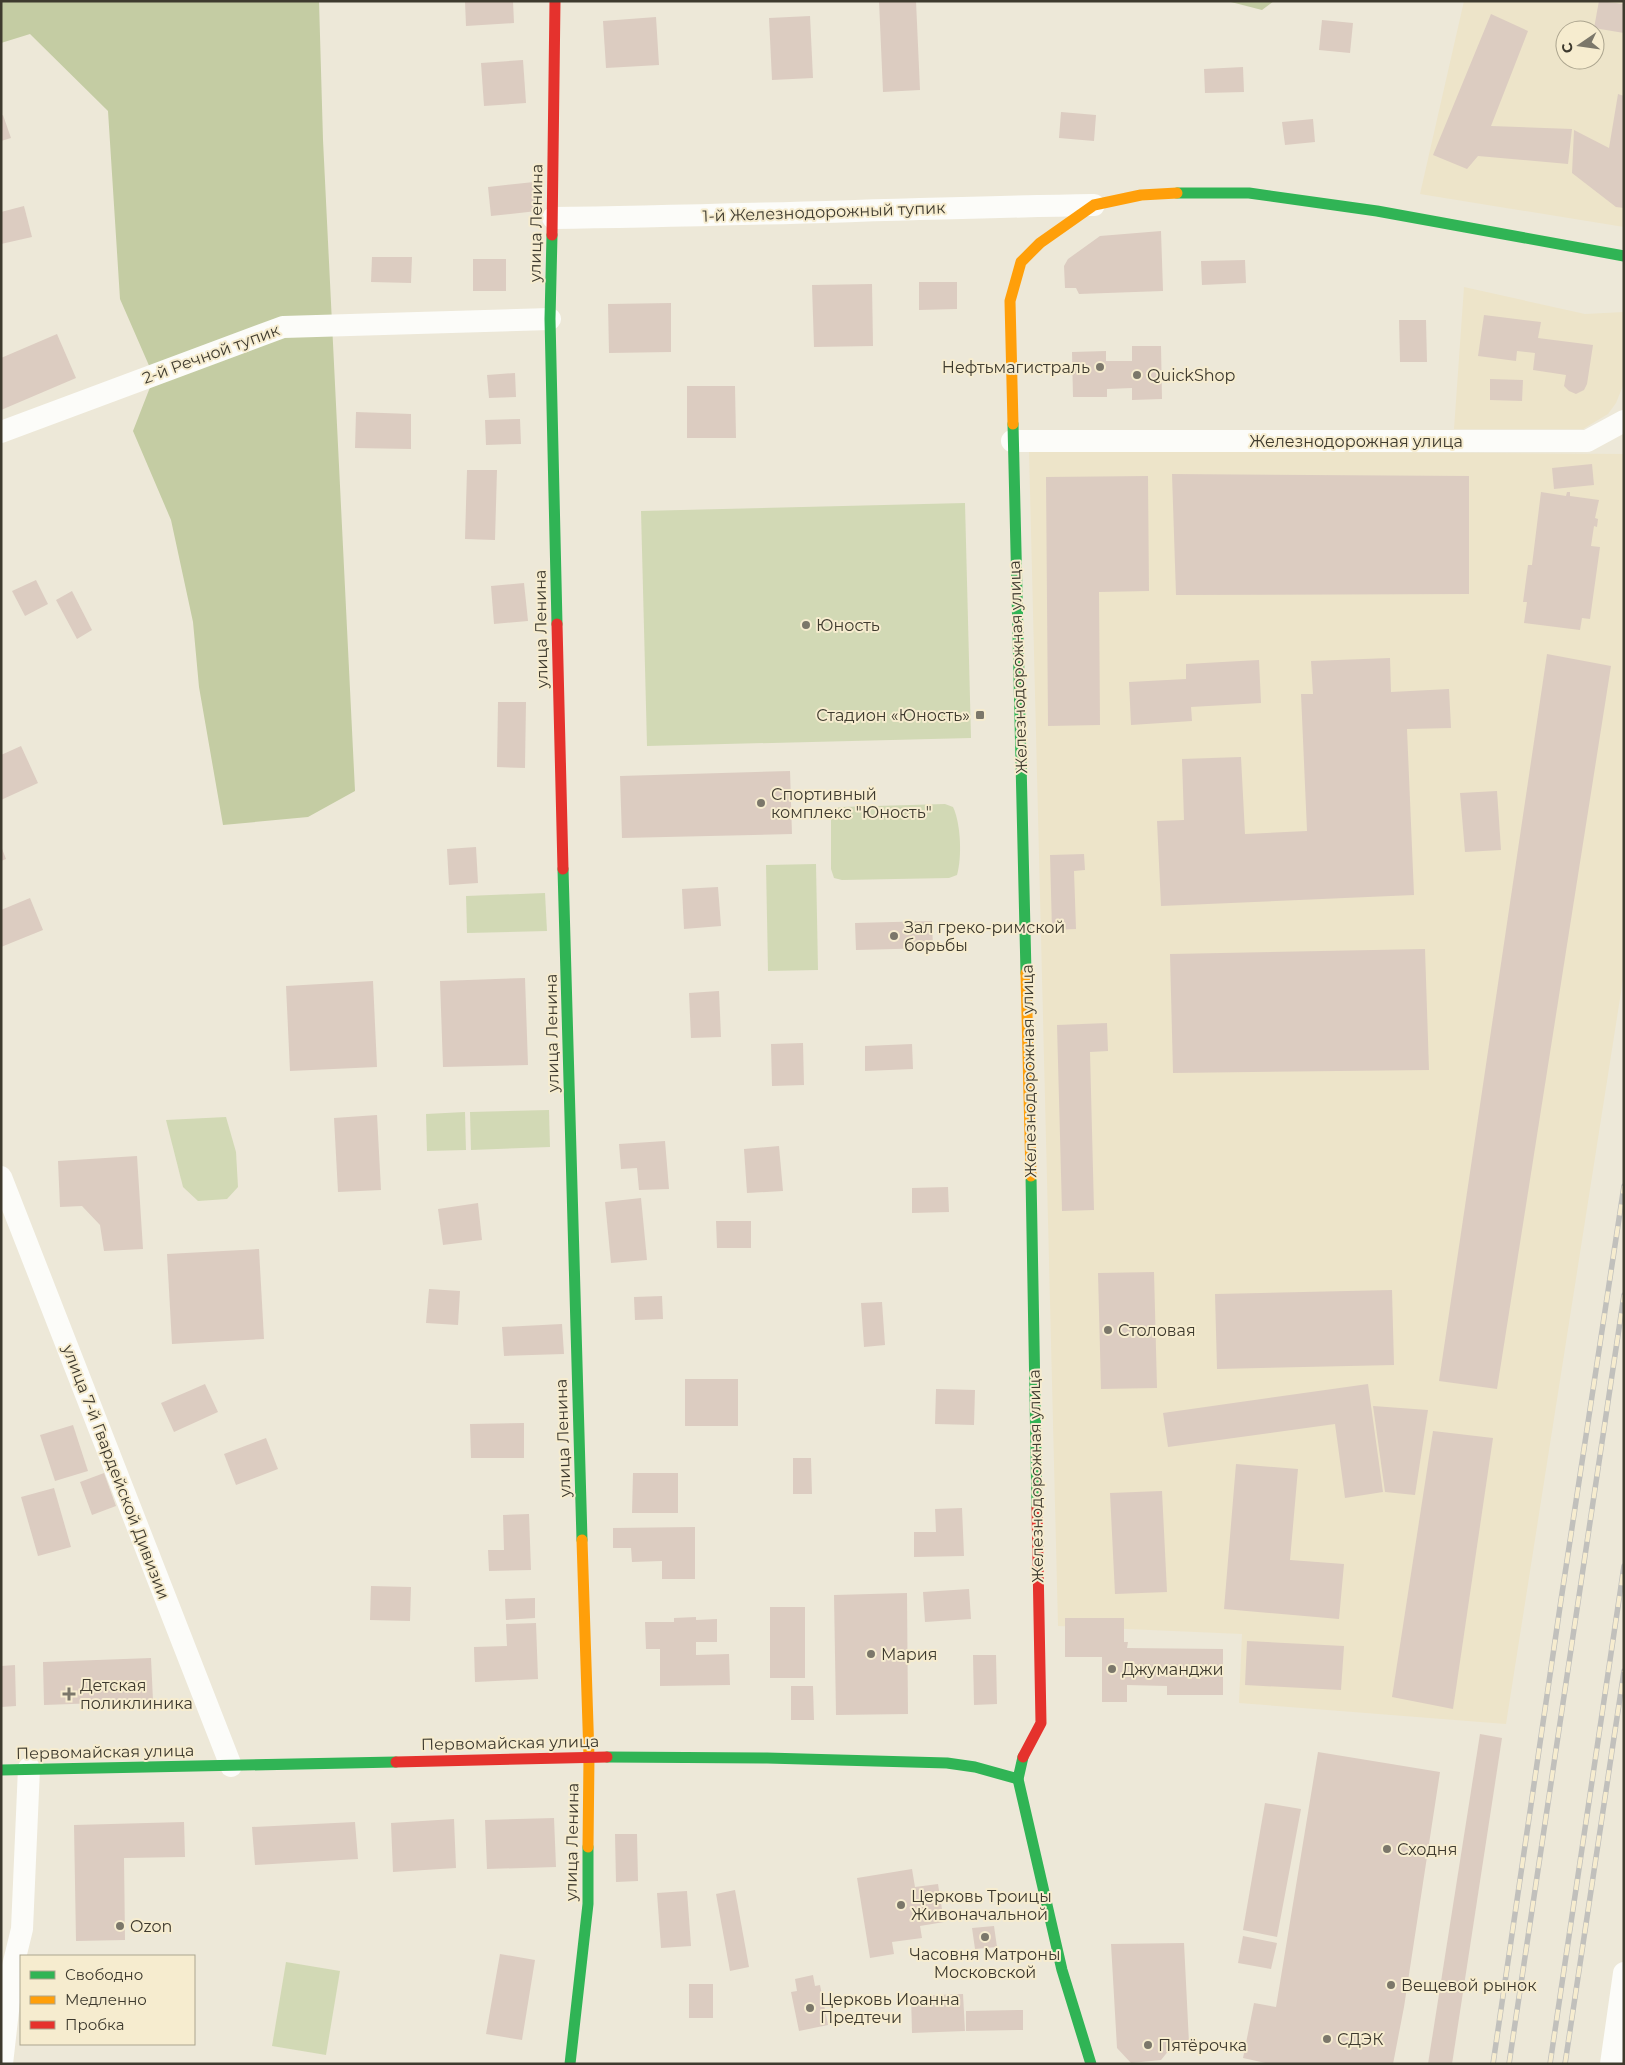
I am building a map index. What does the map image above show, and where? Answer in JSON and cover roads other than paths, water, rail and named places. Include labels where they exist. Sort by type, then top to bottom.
[{"type":"main road","name":"улица Ленина","points":[[555,1],[550,319],[570,1138],[590,1757],[588,1904],[570,2064]]},
{"type":"main road","points":[[1012,441],[1009,309],[1021,262],[1040,243],[1069,221],[1094,206],[1141,195],[1249,193],[1377,211],[1624,256]]},
{"type":"main road","name":"Железнодорожная улица","points":[[1012,441],[1030,1129],[1041,1723],[1020,1762],[1018,1779],[1062,1970],[1091,2064]]},
{"type":"main road","name":"Первомайская улица","points":[[1,1770],[590,1757],[767,1758],[947,1763],[975,1767],[1018,1779]]},
{"type":"street","name":"1-й Железнодорожный тупик","points":[[553,218],[1094,206]]},
{"type":"street","name":"2-й Речной тупик","points":[[1,432],[283,326],[550,319]]},
{"type":"street","name":"Железнодорожная улица","points":[[1012,441],[1587,441],[1624,421]]},
{"type":"street","name":"улица 7-й Гвардейской Дивизии","points":[[1,1177],[231,1766]]},
{"type":"street","points":[[2,2064],[14,1966],[22,1929],[29,1768]]},
{"type":"street","points":[[1611,2064],[1624,1973]]},
{"type":"railway","points":[[1493,2064],[1624,1186]]},
{"type":"railway","points":[[1509,2064],[1624,1295]]},
{"type":"railway","points":[[1550,2064],[1624,1566]]},
{"type":"railway","points":[[1565,2064],[1624,1671]]},
{"type":"place","name":"Нефтьмагистраль","points":[[1100,367]]},
{"type":"place","name":"QuickShop","points":[[1137,375]]},
{"type":"place","name":"Юность","points":[[806,625]]},
{"type":"place","name":"Стадион «Юность»","points":[[980,715]]},
{"type":"place","name":"Спортивный комплекс \"Юность\"","points":[[761,803]]},
{"type":"place","name":"Зал греко-римской борьбы","points":[[894,936]]},
{"type":"place","name":"Столовая","points":[[1108,1330]]},
{"type":"place","name":"Мария","points":[[871,1654]]},
{"type":"place","name":"Джуманджи","points":[[1112,1669]]},
{"type":"place","name":"Детская поликлиника","points":[[69,1694]]},
{"type":"place","name":"Сходня","points":[[1387,1849]]},
{"type":"place","name":"Церковь Троицы Живоначальной","points":[[901,1905]]},
{"type":"place","name":"Ozon","points":[[120,1926]]},
{"type":"place","name":"Часовня Матроны Московской","points":[[985,1937]]},
{"type":"place","name":"Вещевой рынок","points":[[1391,1985]]},
{"type":"place","name":"Церковь Иоанна Предтечи","points":[[810,2008]]},
{"type":"place","name":"СДЭК","points":[[1327,2039]]},
{"type":"place","name":"Пятёрочка","points":[[1148,2045]]}]
